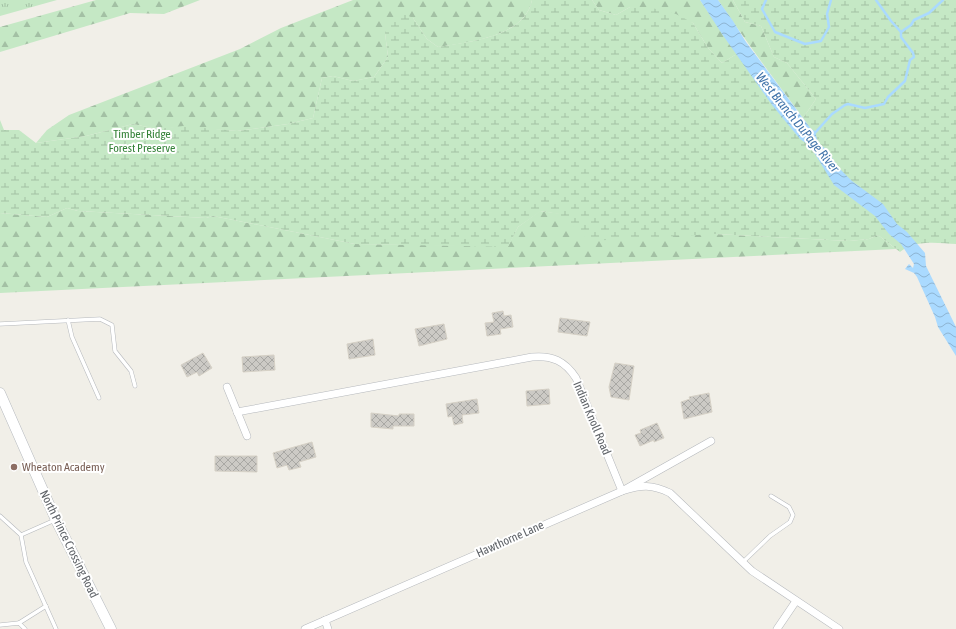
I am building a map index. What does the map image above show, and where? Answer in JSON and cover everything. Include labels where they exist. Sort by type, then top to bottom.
[{"type":"street","name":"Indian Knoll Road","points":[[237,412],[532,357],[555,358],[571,371],[576,378],[622,491]]},
{"type":"street","points":[[227,387],[247,436]]},
{"type":"street","name":"North Prince Crossing Road","points":[[0,393],[56,520],[111,629]]},
{"type":"street","name":"Hawthorne Lane","points":[[305,629],[622,491],[711,442]]},
{"type":"street","points":[[622,491],[641,485],[656,487],[670,494],[762,578],[839,629]]},
{"type":"street","points":[[777,629],[796,601]]},
{"type":"street","points":[[325,620],[328,629]]},
{"type":"lane","points":[[0,324],[100,319],[112,325],[115,351],[131,371],[135,386]]},
{"type":"lane","points":[[68,320],[72,337],[99,398]]},
{"type":"lane","points":[[743,562],[770,536],[790,522],[793,515],[789,507],[772,496]]},
{"type":"lane","points":[[0,516],[21,535],[26,562],[56,629]]},
{"type":"lane","points":[[21,535],[56,520]]},
{"type":"lane","points":[[0,625],[19,623],[46,606]]},
{"type":"lane","points":[[19,623],[25,629]]},
{"type":"green space","points":[[0,0],[57,0],[0,16]]},
{"type":"green space","points":[[96,0],[200,0],[164,14],[130,13],[0,52],[0,27]]},
{"type":"green space","points":[[353,0],[532,0],[527,12],[519,22],[494,36],[479,40],[438,47],[427,39],[413,18],[385,33],[388,57],[374,77],[353,81],[333,76],[322,78],[313,118],[288,124],[237,131],[182,127],[157,129],[133,124],[86,136],[36,143],[47,130],[69,115],[240,49],[281,28]]},
{"type":"green space","name":"Timber Ridge Forest Preserve","points":[[532,0],[592,0],[599,10],[616,15],[630,7],[652,8],[676,14],[693,23],[708,48],[722,63],[735,55],[745,55],[811,129],[803,118],[816,99],[787,63],[774,57],[761,26],[745,22],[733,0],[956,0],[956,244],[920,243],[900,252],[878,235],[869,239],[849,241],[715,234],[589,241],[559,214],[541,211],[518,227],[508,247],[355,244],[213,216],[206,218],[78,211],[67,208],[47,217],[0,213],[0,120],[4,130],[19,130],[36,143],[86,136],[133,124],[157,129],[183,126],[237,131],[288,124],[313,118],[322,78],[333,76],[353,81],[374,77],[388,57],[385,33],[391,19],[404,14],[413,18],[427,39],[438,47],[480,40],[507,30],[519,22],[527,12]]},
{"type":"green space","points":[[592,0],[700,0],[738,55],[735,55],[722,63],[708,48],[693,23],[630,7],[616,15],[599,10]]},
{"type":"green space","points":[[718,0],[733,0],[745,22],[761,26],[774,57],[787,63],[816,99],[803,118],[749,45]]},
{"type":"green space","points":[[67,208],[78,211],[206,218],[213,216],[355,244],[508,246],[518,227],[540,211],[715,234],[849,241],[869,239],[878,235],[896,249],[0,293],[0,213],[47,217]]},
{"type":"water","name":"West Branch DuPage River","points":[[700,0],[718,0],[746,42],[811,129],[815,131],[818,143],[826,149],[839,168],[852,181],[883,204],[897,224],[907,232],[925,253],[926,266],[956,327],[956,356],[938,327],[917,277],[914,273],[905,269],[909,264],[913,268],[914,264],[901,244],[889,234],[875,216],[834,185],[810,146],[800,139],[772,105]]},
{"type":"building","points":[[503,311],[504,316],[511,315],[513,327],[500,329],[501,334],[487,336],[485,323],[494,322],[492,313]]},
{"type":"building","points":[[560,318],[590,322],[587,336],[558,332]]},
{"type":"building","points":[[444,324],[447,339],[419,346],[415,329]]},
{"type":"building","points":[[373,339],[375,355],[349,359],[347,344]]},
{"type":"building","points":[[203,353],[212,368],[199,376],[197,372],[187,377],[181,365]]},
{"type":"building","points":[[274,355],[275,370],[243,372],[242,357]]},
{"type":"building","points":[[615,363],[634,366],[629,400],[611,397],[609,387]]},
{"type":"building","points":[[549,389],[550,404],[527,406],[526,391]]},
{"type":"building","points":[[709,393],[712,412],[684,419],[681,402],[690,399],[689,397]]},
{"type":"building","points":[[477,399],[479,413],[462,415],[463,423],[454,425],[452,416],[448,417],[446,404]]},
{"type":"building","points":[[371,413],[399,416],[399,414],[414,414],[414,426],[393,426],[393,429],[371,427]]},
{"type":"building","points":[[657,423],[664,438],[654,442],[654,440],[640,446],[635,435],[641,433],[640,430]]},
{"type":"building","points":[[312,442],[316,457],[299,462],[301,467],[289,470],[287,465],[277,468],[273,453]]},
{"type":"building","points":[[215,456],[257,456],[257,472],[215,471]]},
{"type":"waterway","points":[[766,0],[762,9],[775,32],[805,44],[821,41],[829,27],[827,14],[831,0]]},
{"type":"waterway","points":[[876,0],[901,32]]},
{"type":"waterway","name":"West Branch DuPage River","points":[[814,134],[832,114],[845,105],[848,104],[865,108],[884,104],[888,97],[905,81],[910,60],[914,57],[913,53],[901,37],[901,32],[911,25],[914,20],[929,13],[943,0]]},
{"type":"place","name":"Wheaton Academy","points":[[14,467]]}]
